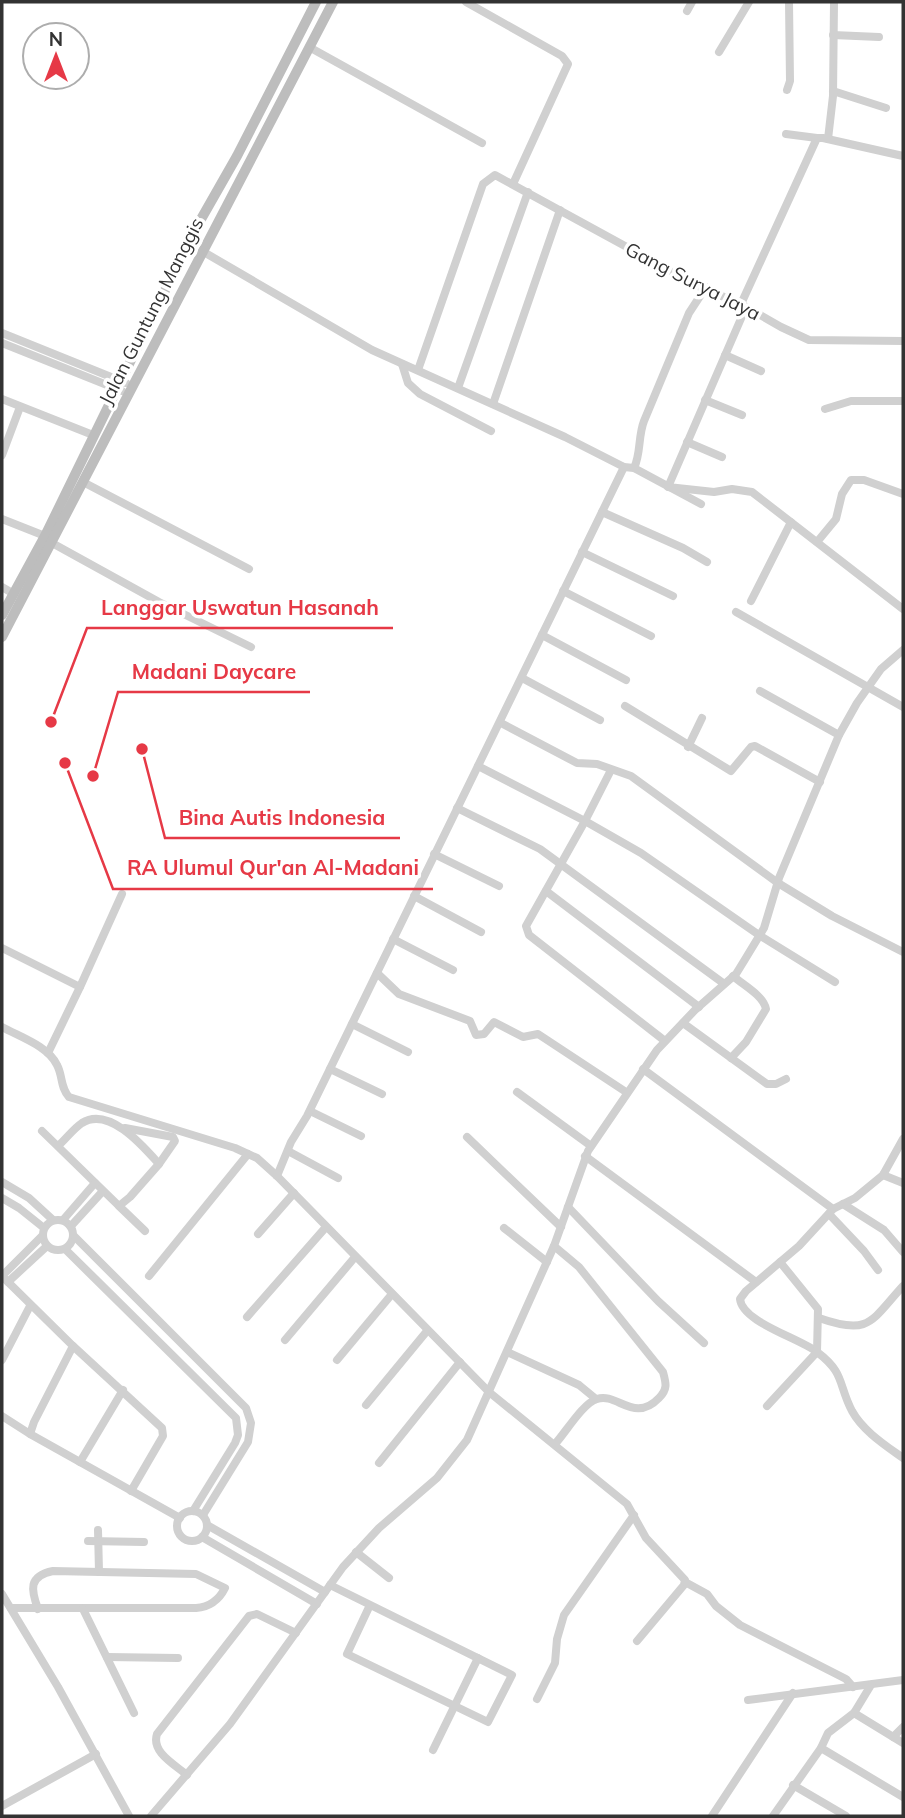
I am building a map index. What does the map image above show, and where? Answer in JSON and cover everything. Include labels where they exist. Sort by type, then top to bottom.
[{"type":"street","name":"Jalan Guntung Manggis","points":[[2,615],[83,482],[192,235],[237,156],[316,2]]},
{"type":"street","name":"Jalan Guntung Manggis","points":[[2,637],[49,539],[93,435],[125,388],[202,251],[333,2]]},
{"type":"street","points":[[466,2],[562,56],[568,64],[513,184]]},
{"type":"street","points":[[687,10],[692,2]]},
{"type":"street","points":[[719,52],[749,2]]},
{"type":"street","points":[[787,90],[790,81],[789,2]]},
{"type":"street","points":[[828,139],[833,91],[834,2]]},
{"type":"street","points":[[833,35],[879,37]]},
{"type":"street","points":[[309,47],[482,143]]},
{"type":"street","points":[[833,91],[886,108]]},
{"type":"street","points":[[786,134],[828,139],[903,156]]},
{"type":"street","points":[[668,486],[725,355],[743,305],[817,138]]},
{"type":"street","points":[[237,156],[249,162]]},
{"type":"street","name":"Gang Surya Jaya","points":[[418,370],[483,184],[495,175],[700,287],[706,287],[809,340],[903,341]]},
{"type":"street","points":[[458,388],[528,192]]},
{"type":"street","points":[[493,404],[560,210]]},
{"type":"street","points":[[202,251],[372,350],[493,404],[701,504]]},
{"type":"street","points":[[278,1176],[602,512],[629,468],[637,461],[639,433],[689,313],[706,287]]},
{"type":"street","points":[[2,333],[125,388]]},
{"type":"street","points":[[2,342],[125,388]]},
{"type":"street","points":[[725,355],[761,371]]},
{"type":"street","points":[[402,364],[408,383],[420,394],[491,431]]},
{"type":"street","points":[[2,399],[93,435]]},
{"type":"street","points":[[705,400],[742,415]]},
{"type":"street","points":[[825,409],[851,401],[903,401]]},
{"type":"street","points":[[2,455],[20,407]]},
{"type":"street","points":[[687,442],[722,457]]},
{"type":"street","points":[[817,542],[836,519],[842,494],[851,480],[874,483],[903,494]]},
{"type":"street","points":[[83,482],[249,569]]},
{"type":"street","points":[[668,486],[714,492],[732,489],[752,492],[903,609]]},
{"type":"street","points":[[602,512],[683,548],[707,562]]},
{"type":"street","points":[[2,519],[49,539],[169,607],[251,647]]},
{"type":"street","points":[[751,601],[791,522]]},
{"type":"street","points":[[582,552],[673,596]]},
{"type":"street","points":[[2,587],[14,594]]},
{"type":"street","points":[[563,591],[651,636]]},
{"type":"street","points":[[736,612],[903,707]]},
{"type":"street","points":[[542,635],[626,680]]},
{"type":"street","points":[[152,1816],[230,1724],[356,1552],[379,1528],[437,1478],[467,1440],[554,1246],[585,1156],[626,1092],[665,1041],[733,976],[759,935],[839,735],[890,659],[903,650]]},
{"type":"street","points":[[522,678],[600,720]]},
{"type":"street","points":[[760,691],[839,735]]},
{"type":"street","points":[[625,706],[730,771],[735,769],[751,747],[760,746],[820,782]]},
{"type":"street","points":[[688,747],[702,718]]},
{"type":"street","points":[[501,723],[577,763],[597,764],[631,776],[778,883],[832,916],[903,952]]},
{"type":"street","points":[[478,766],[641,853],[759,935],[835,982]]},
{"type":"street","points":[[611,770],[526,926],[529,935],[665,1041]]},
{"type":"street","points":[[457,808],[541,849],[723,983]]},
{"type":"street","points":[[434,854],[499,886]]},
{"type":"street","points":[[546,891],[699,1007]]},
{"type":"street","points":[[48,1053],[122,894]]},
{"type":"street","points":[[414,896],[481,932]]},
{"type":"street","points":[[393,939],[453,970]]},
{"type":"street","points":[[2,948],[80,988]]},
{"type":"street","points":[[377,973],[399,994],[470,1021],[476,1035],[484,1034],[494,1022],[523,1037],[538,1034],[626,1092]]},
{"type":"street","points":[[732,1058],[746,1042],[766,1009],[765,1003],[758,996],[733,976]]},
{"type":"street","points":[[683,1023],[768,1084],[776,1084],[786,1079]]},
{"type":"street","points":[[352,1024],[408,1052]]},
{"type":"street","points":[[2,1027],[48,1053],[59,1069],[62,1085],[69,1097],[220,1142],[248,1154],[278,1176],[489,1392],[627,1504],[646,1538],[685,1582],[707,1594],[716,1606],[740,1625],[846,1679],[853,1687]]},
{"type":"street","points":[[330,1069],[382,1094]]},
{"type":"street","points":[[643,1069],[831,1212],[878,1270]]},
{"type":"street","points":[[517,1092],[591,1146]]},
{"type":"street","points":[[310,1111],[361,1136]]},
{"type":"street","points":[[58,1146],[83,1123],[94,1119],[173,1137],[175,1141],[172,1148],[119,1206]]},
{"type":"street","points":[[122,1127],[159,1164]]},
{"type":"street","points":[[42,1131],[145,1231]]},
{"type":"street","points":[[467,1137],[561,1227]]},
{"type":"street","points":[[903,1139],[883,1175],[855,1198],[831,1212],[740,1299],[741,1306],[765,1325],[799,1340],[817,1352],[838,1372],[852,1411],[864,1427],[903,1458]]},
{"type":"street","points":[[288,1151],[338,1178]]},
{"type":"street","points":[[149,1276],[248,1154]]},
{"type":"street","points":[[585,1156],[756,1282]]},
{"type":"street","points":[[883,1175],[903,1183]]},
{"type":"street","points":[[2,1182],[29,1198],[53,1220],[63,1220],[71,1226],[74,1236],[246,1408],[251,1423],[249,1436],[203,1515]]},
{"type":"street","points":[[63,1220],[95,1183]]},
{"type":"street","points":[[71,1226],[102,1192]]},
{"type":"street","points":[[258,1234],[294,1193]]},
{"type":"street","points":[[2,1198],[19,1208],[43,1232],[47,1246]]},
{"type":"street","points":[[843,1204],[884,1230],[903,1252]]},
{"type":"street","points":[[568,1207],[659,1301],[704,1343]]},
{"type":"street","points":[[4,1278],[53,1220]]},
{"type":"street","points":[[247,1317],[327,1227]]},
{"type":"street","points":[[504,1228],[547,1262]]},
{"type":"street","points":[[47,1246],[58,1250],[65,1249],[74,1236]]},
{"type":"street","points":[[4,1278],[47,1246]]},
{"type":"street","points":[[554,1246],[579,1267],[663,1372],[666,1383],[666,1389],[659,1398],[646,1408],[596,1399],[581,1411],[555,1444]]},
{"type":"street","points":[[65,1249],[236,1418],[238,1435],[193,1511]]},
{"type":"street","points":[[285,1340],[355,1257]]},
{"type":"street","points":[[767,1406],[817,1352],[816,1328],[819,1318],[815,1304],[780,1262]]},
{"type":"street","points":[[4,1278],[30,1306],[162,1428],[163,1432],[131,1491]]},
{"type":"street","points":[[819,1318],[848,1326],[869,1322],[878,1317],[903,1286]]},
{"type":"street","points":[[337,1360],[392,1294]]},
{"type":"street","points":[[2,1360],[30,1306]]},
{"type":"street","points":[[366,1405],[427,1331]]},
{"type":"street","points":[[30,1434],[73,1346]]},
{"type":"street","points":[[507,1352],[579,1385],[596,1399]]},
{"type":"street","points":[[379,1463],[460,1362]]},
{"type":"street","points":[[80,1462],[123,1390]]},
{"type":"street","points":[[2,1416],[180,1518]]},
{"type":"street","points":[[221,1465],[230,1471]]},
{"type":"street","points":[[207,1525],[202,1537],[192,1541],[183,1537],[177,1528],[180,1518],[188,1511],[203,1515],[207,1525],[257,1553],[328,1589],[370,1605],[512,1675],[488,1722],[347,1654],[370,1605]]},
{"type":"street","points":[[537,1699],[555,1663],[557,1639],[564,1615],[634,1516]]},
{"type":"street","points":[[98,1530],[99,1572]]},
{"type":"street","points":[[202,1537],[317,1604]]},
{"type":"street","points":[[88,1541],[144,1542]]},
{"type":"street","points":[[356,1552],[389,1578]]},
{"type":"street","points":[[251,1566],[257,1553]]},
{"type":"street","points":[[11,1608],[38,1609],[83,1609],[206,1607],[225,1589],[221,1584],[196,1574],[46,1572],[37,1578],[31,1589],[38,1609]]},
{"type":"street","points":[[637,1641],[685,1582]]},
{"type":"street","points":[[2,1594],[130,1816]]},
{"type":"street","points":[[83,1609],[134,1713]]},
{"type":"street","points":[[187,1775],[156,1748],[157,1734],[249,1616],[257,1614],[296,1633]]},
{"type":"street","points":[[107,1657],[178,1657]]},
{"type":"street","points":[[433,1750],[478,1658]]},
{"type":"street","points":[[748,1700],[903,1680]]},
{"type":"street","points":[[773,1816],[821,1748],[828,1733],[854,1713],[871,1685]]},
{"type":"street","points":[[712,1816],[793,1693]]},
{"type":"street","points":[[854,1713],[903,1743]]},
{"type":"street","points":[[892,1737],[903,1727]]},
{"type":"street","points":[[821,1748],[903,1797]]},
{"type":"street","points":[[2,1806],[96,1754]]},
{"type":"street","points":[[793,1785],[846,1816]]},
{"type":"place","name":"Langgar Uswatun Hasanah","points":[[51,722]]},
{"type":"place","name":"Bina Autis Indonesia","points":[[142,749]]},
{"type":"place","name":"RA Ulumul Qur'an Al-Madani","points":[[65,763]]},
{"type":"place","name":"Madani Daycare","points":[[93,776]]}]
